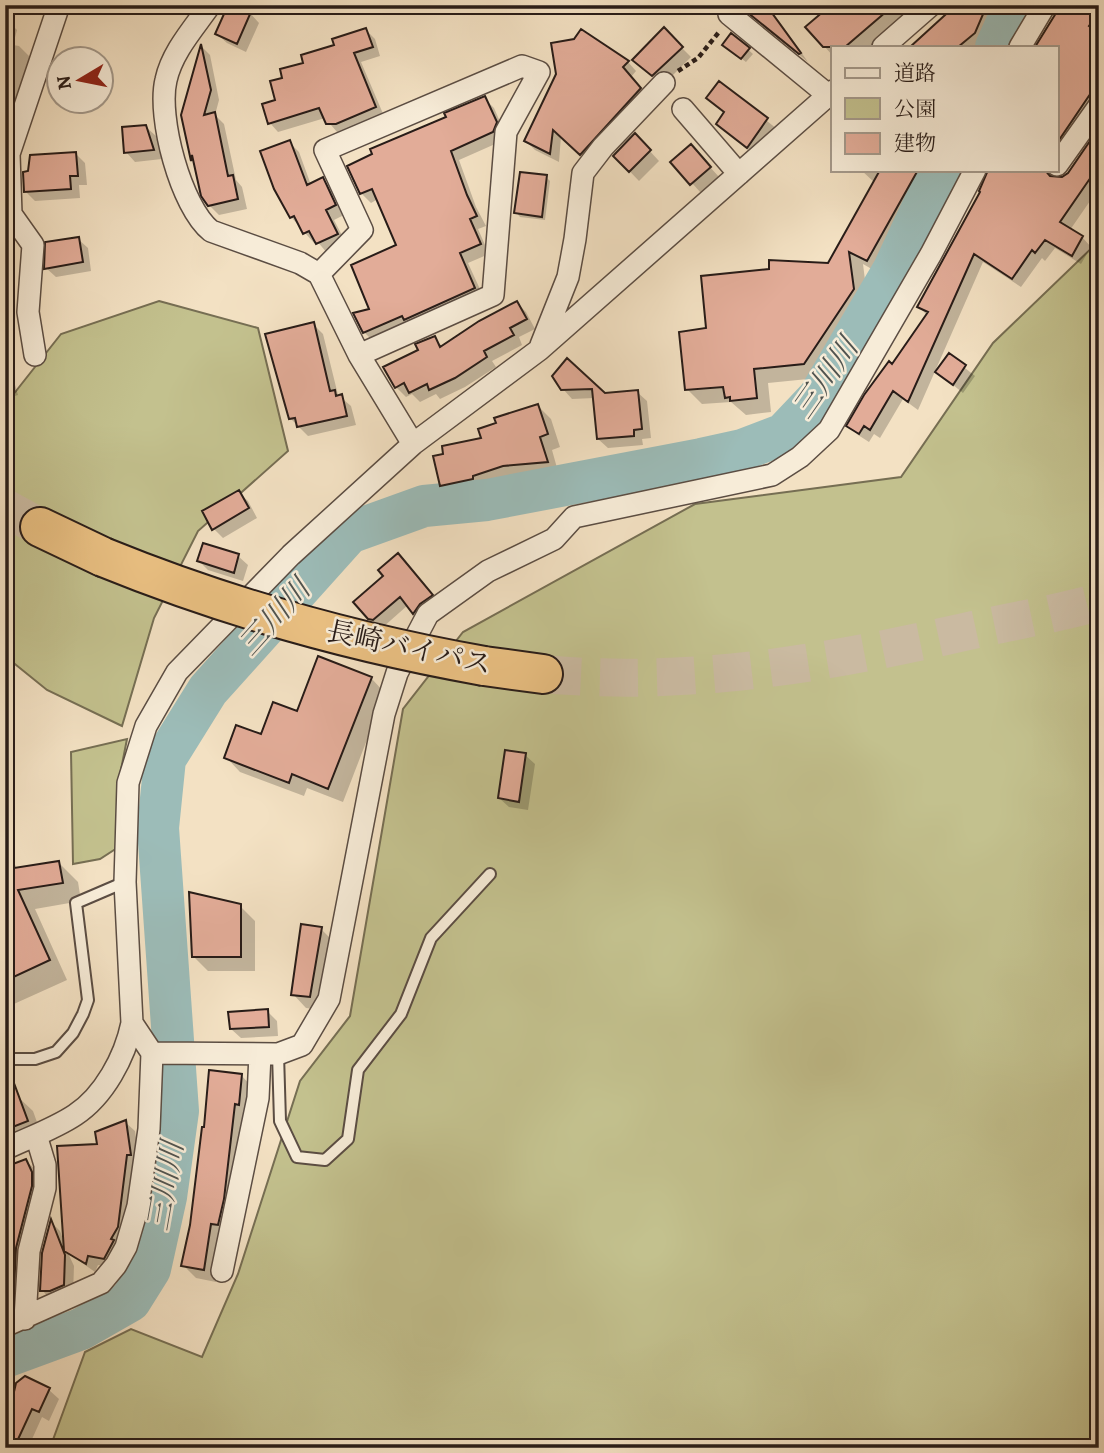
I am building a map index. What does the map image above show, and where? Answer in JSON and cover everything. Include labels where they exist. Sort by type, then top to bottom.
[{"type":"highway","name":"長崎バイパス","points":[[40,527],[103,557],[192,591],[302,625],[397,649],[543,674]]},
{"type":"street","points":[[36,355],[28,312],[33,244],[11,214],[9,154],[59,5]]},
{"type":"street","points":[[210,5],[173,61],[165,81],[167,128],[181,183],[201,223],[211,231],[300,263],[319,274],[359,355],[413,444]]},
{"type":"street","points":[[884,46],[931,5]]},
{"type":"street","points":[[1021,46],[1045,5]]},
{"type":"street","points":[[5,1149],[75,1115],[90,1103],[122,1055],[132,1024],[125,882],[128,783],[146,726],[177,672],[291,555],[413,444],[539,350],[830,93],[732,10]]},
{"type":"street","points":[[319,274],[362,230],[325,150],[522,65],[539,72],[506,132],[493,295],[359,355]]},
{"type":"street","points":[[539,350],[568,277],[583,173],[603,147],[664,83]]},
{"type":"street","points":[[1058,164],[1099,106]]},
{"type":"street","points":[[682,109],[739,174]]},
{"type":"street","points":[[152,1053],[269,1054],[303,1045],[329,999],[384,714],[397,673],[428,614],[488,571],[554,539],[574,517],[772,475],[800,457],[829,430],[931,254],[974,172]]},
{"type":"street","points":[[15,1323],[101,1283],[126,1247],[138,1206],[149,1129],[152,1053],[132,1024]]},
{"type":"street","points":[[222,1271],[269,1054]]},
{"type":"street","points":[[15,1323],[45,1188],[45,1165],[36,1135]]},
{"type":"lane","points":[[269,1054],[280,1121],[297,1157],[325,1160],[348,1139],[358,1070],[401,1014],[431,938],[490,874]]},
{"type":"lane","points":[[5,1059],[35,1059],[56,1052],[73,1033],[88,1000],[76,903],[125,882]]},
{"type":"path","points":[[664,83],[698,58],[724,27],[732,10]]},
{"type":"green space","points":[[1099,241],[1099,1448],[50,1448],[85,1352],[131,1329],[202,1357],[238,1274],[300,1081],[350,1016],[403,709],[463,632],[695,504],[901,477],[993,343]]},
{"type":"green space","points":[[159,301],[258,328],[288,451],[198,531],[154,618],[122,726],[47,690],[5,656],[5,405],[61,334]]},
{"type":"green space","points":[[127,739],[117,790],[117,848],[100,859],[73,864],[71,752]]},
{"type":"building","points":[[228,5],[254,5],[237,44],[215,34]]},
{"type":"building","points":[[753,5],[765,5],[769,9],[801,53],[747,12]]},
{"type":"building","points":[[831,5],[894,5],[846,46],[823,47],[805,27]]},
{"type":"building","points":[[956,5],[987,5],[975,33],[959,46],[911,46]]},
{"type":"building","points":[[1061,5],[1099,5],[1099,12],[1089,26],[1099,33],[1099,81],[1058,142],[1058,46],[1036,46]]},
{"type":"building","points":[[664,27],[683,47],[652,76],[632,60]]},
{"type":"building","points":[[366,28],[373,47],[354,53],[376,107],[336,124],[326,124],[319,108],[268,124],[262,104],[275,100],[270,81],[282,78],[280,69],[303,63],[301,55],[334,45],[332,39]]},
{"type":"building","points":[[581,29],[629,61],[623,67],[641,88],[580,155],[553,130],[550,154],[524,141],[556,74],[551,43],[574,39]]},
{"type":"building","points":[[731,33],[750,48],[741,59],[722,45]]},
{"type":"building","points":[[201,44],[211,90],[204,115],[215,112],[228,176],[233,175],[238,199],[208,206],[201,196],[181,115]]},
{"type":"building","points":[[719,81],[768,118],[747,148],[716,124],[724,112],[706,98]]},
{"type":"building","points":[[485,96],[497,122],[493,132],[451,151],[477,216],[470,219],[481,244],[460,253],[475,288],[404,320],[402,316],[363,333],[353,313],[369,309],[351,265],[396,245],[372,189],[360,194],[347,166],[372,154],[370,149],[446,117],[444,113]]},
{"type":"building","points":[[146,125],[154,150],[124,153],[122,127]]},
{"type":"building","points":[[635,133],[651,150],[629,172],[613,156]]},
{"type":"building","points":[[1092,138],[1099,142],[1099,182],[1091,177],[1060,222],[1083,236],[1072,256],[1045,240],[1035,253],[1032,250],[1012,279],[974,254],[908,402],[893,391],[870,430],[864,426],[859,434],[846,426],[864,395],[889,361],[892,364],[928,312],[917,307],[980,192],[987,172],[1047,172],[1050,176],[1062,177],[1068,173]]},
{"type":"building","points":[[290,140],[307,185],[323,177],[336,205],[326,210],[338,234],[316,244],[309,231],[303,234],[294,216],[290,218],[274,189],[260,151]]},
{"type":"building","points":[[691,144],[711,167],[690,185],[670,162]]},
{"type":"building","points":[[76,152],[78,176],[70,176],[71,189],[24,192],[23,172],[28,171],[30,155]]},
{"type":"building","points":[[520,172],[547,175],[542,217],[514,213]]},
{"type":"building","points":[[879,172],[917,172],[867,261],[849,252],[854,289],[804,364],[754,369],[757,398],[730,401],[730,397],[725,398],[723,387],[685,390],[679,332],[706,328],[701,276],[769,269],[769,260],[828,263]]},
{"type":"building","points":[[79,237],[83,262],[44,269],[45,242]]},
{"type":"building","points":[[517,301],[527,319],[510,328],[514,335],[484,351],[487,357],[455,378],[429,390],[427,384],[409,393],[404,383],[395,388],[383,367],[418,350],[415,344],[435,336],[440,347],[479,321]]},
{"type":"building","points":[[314,322],[330,391],[335,390],[336,396],[342,394],[347,416],[297,427],[295,418],[289,419],[265,334]]},
{"type":"building","points":[[949,353],[966,365],[953,385],[935,372]]},
{"type":"building","points":[[567,358],[605,393],[638,390],[642,429],[634,430],[634,436],[597,439],[592,389],[561,390],[552,376]]},
{"type":"building","points":[[538,404],[548,434],[540,437],[548,462],[503,466],[473,476],[473,479],[440,486],[433,456],[443,454],[442,446],[481,438],[478,429],[496,423],[494,418]]},
{"type":"building","points":[[239,490],[249,508],[212,530],[202,511]]},
{"type":"building","points":[[203,543],[239,554],[234,573],[197,561]]},
{"type":"building","points":[[398,553],[433,595],[420,604],[413,614],[400,597],[373,620],[368,619],[353,602],[383,576],[378,570]]},
{"type":"building","points":[[318,656],[372,677],[328,789],[292,774],[289,783],[224,758],[236,725],[261,734],[273,702],[297,711]]},
{"type":"building","points":[[505,750],[526,753],[519,802],[498,798]]},
{"type":"building","points":[[59,861],[63,883],[18,890],[50,960],[5,981],[5,862],[8,869]]},
{"type":"building","points":[[189,892],[241,904],[241,957],[192,957]]},
{"type":"building","points":[[301,924],[322,927],[310,997],[291,995]]},
{"type":"building","points":[[268,1009],[269,1027],[230,1029],[228,1012]]},
{"type":"building","points":[[5,1067],[8,1067],[28,1121],[5,1130]]},
{"type":"building","points":[[209,1070],[242,1074],[239,1105],[235,1104],[224,1199],[218,1225],[211,1224],[204,1270],[181,1266],[190,1225],[204,1127]]},
{"type":"building","points":[[126,1120],[131,1155],[127,1155],[118,1227],[104,1259],[88,1256],[86,1264],[64,1251],[57,1146],[97,1144],[95,1132]]},
{"type":"building","points":[[26,1159],[32,1172],[32,1186],[16,1248],[14,1290],[5,1290],[5,1167]]},
{"type":"building","points":[[51,1219],[65,1255],[64,1285],[50,1291],[40,1291],[42,1253]]},
{"type":"building","points":[[25,1376],[50,1388],[39,1412],[32,1409],[14,1448],[5,1448],[5,1402],[11,1405],[16,1383]]},
{"type":"waterway","name":"三川川","points":[[996,46],[1015,5]]},
{"type":"waterway","name":"三川川","points":[[5,1357],[81,1329],[130,1301],[150,1269],[166,1197],[178,1111],[158,828],[165,759],[208,690],[349,533],[424,506],[487,500],[701,459],[742,450],[784,434],[819,397],[893,271],[939,172]]},
{"type":"tunnel","points":[[5,508],[40,527]]},
{"type":"tunnel","points":[[543,674],[650,677],[755,670],[911,644],[1099,602]]}]
